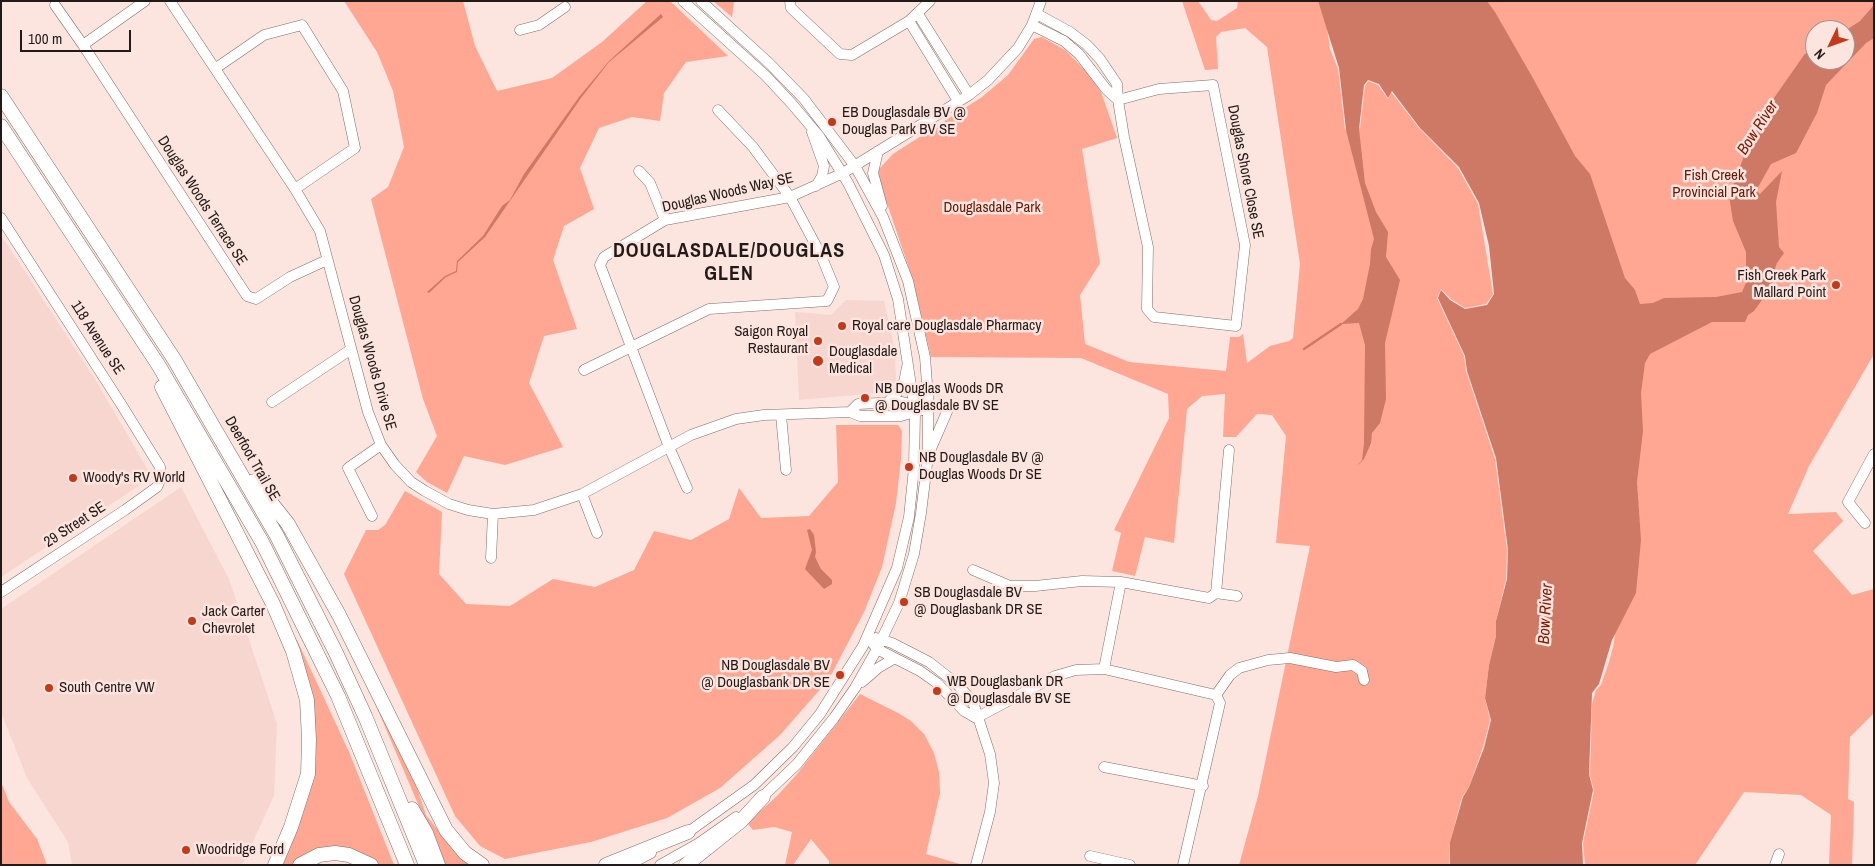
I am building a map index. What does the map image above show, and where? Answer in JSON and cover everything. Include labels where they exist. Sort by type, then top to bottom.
[{"type":"highway","name":"Deerfoot Trail SE","points":[[1,96],[174,358],[277,536],[322,625],[386,765],[426,865]]},
{"type":"highway","points":[[1,126],[116,300],[212,453],[266,550],[338,696],[407,865]]},
{"type":"highway","points":[[116,300],[273,604],[293,651],[305,692],[309,739],[308,774],[291,827],[275,865]]},
{"type":"highway","points":[[226,446],[288,524],[338,615],[446,830],[465,853],[482,865]]},
{"type":"highway","points":[[386,765],[426,833],[438,865]]},
{"type":"highway","points":[[686,865],[742,821],[763,798]]},
{"type":"highway","points":[[606,865],[688,832]]},
{"type":"highway","points":[[300,865],[319,855],[335,853],[349,855],[371,865]]},
{"type":"street","points":[[83,45],[145,1]]},
{"type":"street","name":"Douglas Woods Drive SE","points":[[170,1],[295,189],[320,231],[350,350],[368,412],[381,445],[395,465],[411,482],[425,491],[455,506],[492,514],[534,510],[582,494],[691,435],[736,419],[850,412],[860,416],[901,416],[915,408]]},
{"type":"street","points":[[628,865],[688,832],[754,786],[793,747],[820,714],[868,637],[897,568],[909,517],[914,468],[915,408],[909,359],[898,299],[884,255],[843,173],[809,124],[766,76],[683,1]]},
{"type":"street","points":[[660,865],[700,844],[763,798],[798,764],[855,688],[877,649],[902,593],[914,554],[923,505],[928,456],[929,408],[925,357],[917,313],[908,281],[882,217],[855,166],[804,98],[701,1]]},
{"type":"street","points":[[790,1],[791,8],[840,54],[852,55],[918,14],[930,1]]},
{"type":"street","name":"Douglas Woods Way SE","points":[[687,488],[669,447],[600,265],[604,257],[665,220],[790,198],[855,166],[969,95],[1002,66],[1032,25],[1041,1]]},
{"type":"street","points":[[520,30],[539,25],[566,3]]},
{"type":"street","name":"Douglas Woods Terrace SE","points":[[55,5],[246,296],[256,299],[290,277],[327,260]]},
{"type":"street","points":[[918,14],[969,95]]},
{"type":"street","name":"Douglas Shore Close SE","points":[[1036,14],[1070,32],[1100,59],[1117,84],[1118,100],[1148,247],[1147,308],[1154,317],[1236,326],[1245,245],[1213,85],[1159,89],[1118,100]]},
{"type":"street","points":[[909,20],[958,101]]},
{"type":"street","points":[[216,68],[264,35],[302,25],[344,91],[355,148],[295,189]]},
{"type":"street","points":[[1032,25],[1064,42],[1079,54],[1106,89],[1118,100]]},
{"type":"street","points":[[584,370],[709,309],[827,301],[834,287],[821,255],[790,198],[753,147],[718,110]]},
{"type":"street","points":[[809,124],[824,166],[822,176],[816,186]]},
{"type":"street","points":[[878,151],[873,173],[881,203],[882,217]]},
{"type":"street","points":[[638,171],[650,184],[665,220]]},
{"type":"street","name":"118 Avenue SE","points":[[1,218],[160,467],[161,478]]},
{"type":"street","points":[[272,402],[350,350]]},
{"type":"street","points":[[888,402],[904,382],[909,359]]},
{"type":"street","name":"Douglas Woods Drive SE","points":[[850,412],[858,404],[888,402],[915,408],[929,408]]},
{"type":"street","points":[[928,456],[949,407]]},
{"type":"street","points":[[781,415],[786,470]]},
{"type":"street","points":[[372,516],[348,468],[381,445]]},
{"type":"street","points":[[972,570],[1010,586],[1035,586],[1082,581],[1121,582],[1209,598],[1216,592],[1229,450]]},
{"type":"street","points":[[1865,523],[1848,502],[1874,454]]},
{"type":"street","name":"29 Street SE","points":[[1,592],[125,510],[157,487],[161,478]]},
{"type":"street","points":[[582,494],[597,533]]},
{"type":"street","points":[[491,558],[492,514]]},
{"type":"street","points":[[1104,670],[1121,582]]},
{"type":"street","points":[[1216,592],[1237,596]]},
{"type":"street","points":[[868,637],[882,638],[929,662],[943,671],[972,702],[990,754],[994,783],[990,812],[976,865]]},
{"type":"street","points":[[868,637],[877,649],[936,682],[964,711],[976,718]]},
{"type":"street","points":[[855,688],[878,668],[895,658]]},
{"type":"street","points":[[1216,696],[1230,675],[1239,668],[1268,660],[1290,658],[1336,667],[1353,665],[1362,670],[1364,680]]},
{"type":"street","points":[[976,718],[1056,676],[1076,670],[1104,670],[1216,696],[1220,703],[1203,786],[1183,865]]},
{"type":"street","points":[[1104,767],[1203,786]]},
{"type":"street","points":[[1775,865],[1780,854]]},
{"type":"street","points":[[1090,856],[1130,865]]},
{"type":"shaded area","points":[[1,235],[95,379],[152,477],[1,577]]},
{"type":"shaded area","points":[[846,300],[884,301],[895,351],[896,380],[889,392],[799,400],[795,312],[831,315]]},
{"type":"shaded area","points":[[181,487],[229,579],[277,724],[274,796],[242,865],[72,865],[68,842],[27,778],[1,712],[1,609]]},
{"type":"green space","points":[[344,1],[463,1],[475,46],[497,91],[552,78],[602,42],[647,1],[670,1],[728,56],[686,62],[664,93],[660,121],[632,117],[599,128],[580,168],[594,209],[564,226],[553,260],[577,329],[544,336],[529,383],[563,447],[505,465],[464,456],[447,493],[427,482],[416,472],[437,436],[423,399],[371,199],[388,187],[404,147],[393,91],[377,52]]},
{"type":"green space","points":[[713,1],[734,1],[732,17]]},
{"type":"green space","name":"Douglasdale Park","points":[[1182,1],[1198,1],[1211,20],[1217,21],[1237,8],[1238,1],[1318,1],[1327,28],[1330,49],[1338,69],[1345,130],[1360,128],[1365,86],[1368,81],[1378,85],[1388,99],[1391,92],[1419,128],[1458,168],[1478,204],[1493,294],[1486,304],[1465,308],[1451,299],[1441,289],[1437,298],[1464,356],[1466,371],[1495,459],[1507,550],[1506,579],[1496,621],[1496,636],[1489,665],[1485,698],[1490,720],[1469,787],[1462,797],[1450,842],[1449,865],[1239,865],[1258,796],[1310,546],[1276,543],[1286,436],[1272,415],[1257,414],[1236,437],[1223,437],[1225,394],[1202,396],[1187,409],[1174,543],[1145,537],[1135,576],[1112,571],[1121,533],[1114,530],[1169,418],[1168,394],[1081,358],[931,357],[913,280],[879,180],[879,169],[893,154],[982,97],[1008,75],[1034,39],[1042,37],[1065,50],[1088,73],[1101,92],[1117,138],[1082,149],[1100,263],[1080,295],[1085,344],[1129,362],[1226,371],[1230,337],[1239,337],[1243,334],[1247,363],[1270,346],[1289,341],[1293,338],[1300,264],[1267,47],[1245,28],[1221,32],[1216,37],[1218,69],[1205,70]]},
{"type":"green space","name":"Fish Creek Provincial Park","points":[[1441,1],[1874,1],[1874,354],[1809,466],[1788,514],[1836,512],[1843,521],[1813,551],[1852,595],[1874,589],[1874,713],[1850,737],[1848,799],[1854,802],[1852,865],[1829,865],[1831,815],[1801,795],[1744,792],[1695,865],[1585,865],[1583,843],[1594,791],[1590,775],[1592,704],[1596,690],[1601,685],[1614,643],[1616,618]]},
{"type":"green space","points":[[836,425],[898,425],[902,431],[896,503],[882,567],[864,612],[829,679],[780,735],[720,788],[667,818],[591,842],[505,859],[480,846],[455,816],[344,574],[366,530],[378,530],[385,525],[405,491],[442,512],[439,574],[466,604],[510,606],[553,579],[595,587],[634,570],[654,531],[691,540],[729,519],[739,488],[761,518],[809,516],[838,482]]},
{"type":"green space","points":[[297,640],[349,752],[394,865],[379,865],[360,854],[294,865],[281,865],[311,780],[295,642]]},
{"type":"green space","points":[[371,694],[414,779],[426,815],[445,839],[473,865],[444,865]]},
{"type":"green space","points":[[860,694],[911,721],[924,734],[934,753],[939,772],[940,793],[926,854],[963,865],[829,865],[829,861],[811,839],[793,865],[785,865],[792,832],[774,827],[753,830],[747,823],[777,796],[797,774]]},
{"type":"green space","points":[[1,782],[9,802],[37,839],[47,865],[1,865]]},
{"type":"water","name":"Bow River","points":[[1318,1],[1487,1],[1534,80],[1575,156],[1590,174],[1625,278],[1635,290],[1640,304],[1653,303],[1664,298],[1716,297],[1742,292],[1749,276],[1746,266],[1746,252],[1733,221],[1729,196],[1749,143],[1774,98],[1805,54],[1805,70],[1840,70],[1826,85],[1817,113],[1796,153],[1771,164],[1756,191],[1760,194],[1782,171],[1776,202],[1779,247],[1784,253],[1777,263],[1771,280],[1772,286],[1754,311],[1748,315],[1745,322],[1712,322],[1650,354],[1645,363],[1641,393],[1643,431],[1637,482],[1641,540],[1636,593],[1612,640],[1599,684],[1592,693],[1589,774],[1593,790],[1582,843],[1583,865],[1450,865],[1450,842],[1463,797],[1469,787],[1484,748],[1491,720],[1485,698],[1489,665],[1496,636],[1496,621],[1507,579],[1508,550],[1496,458],[1467,371],[1465,356],[1438,298],[1441,290],[1450,300],[1465,309],[1487,305],[1494,294],[1489,246],[1479,203],[1459,167],[1420,128],[1392,91],[1388,98],[1379,84],[1368,80],[1364,85],[1359,129],[1365,183],[1376,212],[1388,232],[1386,257],[1400,280],[1385,343],[1386,399],[1380,423],[1372,433],[1371,443],[1364,459],[1357,466],[1362,460],[1364,444],[1365,345],[1359,323],[1341,324],[1358,309],[1363,299],[1374,239],[1346,130],[1339,68]]},
{"type":"water","points":[[1874,5],[1874,38],[1855,55],[1855,24]]},
{"type":"water","points":[[661,14],[663,17],[609,62],[581,98],[485,237],[458,262],[457,272],[446,277],[429,293],[427,292],[445,276],[456,271],[457,261],[483,236],[502,206],[510,200],[524,174],[579,97],[609,61]]},
{"type":"water","points":[[810,529],[814,535],[815,557],[821,569],[832,580],[832,584],[824,589],[805,569],[812,550],[807,530]]},
{"type":"waterway","points":[[1304,349],[1341,324]]},
{"type":"place","name":"EB Douglasdale BV @ Douglas Park BV SE","points":[[832,122]]},
{"type":"place","name":"Fish Creek Park Mallard Point","points":[[1836,285]]},
{"type":"place","name":"Royal care Douglasdale Pharmacy","points":[[842,326]]},
{"type":"place","name":"Saigon Royal Restaurant","points":[[818,341]]},
{"type":"place","name":"Douglasdale Medical","points":[[818,361]]},
{"type":"place","name":"NB Douglas Woods DR @ Douglasdale BV SE","points":[[865,398]]},
{"type":"place","name":"NB Douglasdale BV @ Douglas Woods Dr SE","points":[[909,467]]},
{"type":"place","name":"Woody's RV World","points":[[73,478]]},
{"type":"place","name":"SB Douglasdale BV @ Douglasbank DR SE","points":[[904,602]]},
{"type":"place","name":"Jack Carter Chevrolet","points":[[192,621]]},
{"type":"place","name":"NB Douglasdale BV @ Douglasbank DR SE","points":[[840,675]]},
{"type":"place","name":"South Centre VW","points":[[49,688]]},
{"type":"place","name":"WB Douglasbank DR @ Douglasdale BV SE","points":[[937,691]]},
{"type":"place","name":"Woodridge Ford","points":[[186,850]]},
{"type":"district","name":"DOUGLASDALE/DOUGLAS GLEN","points":[[729,264]]}]
